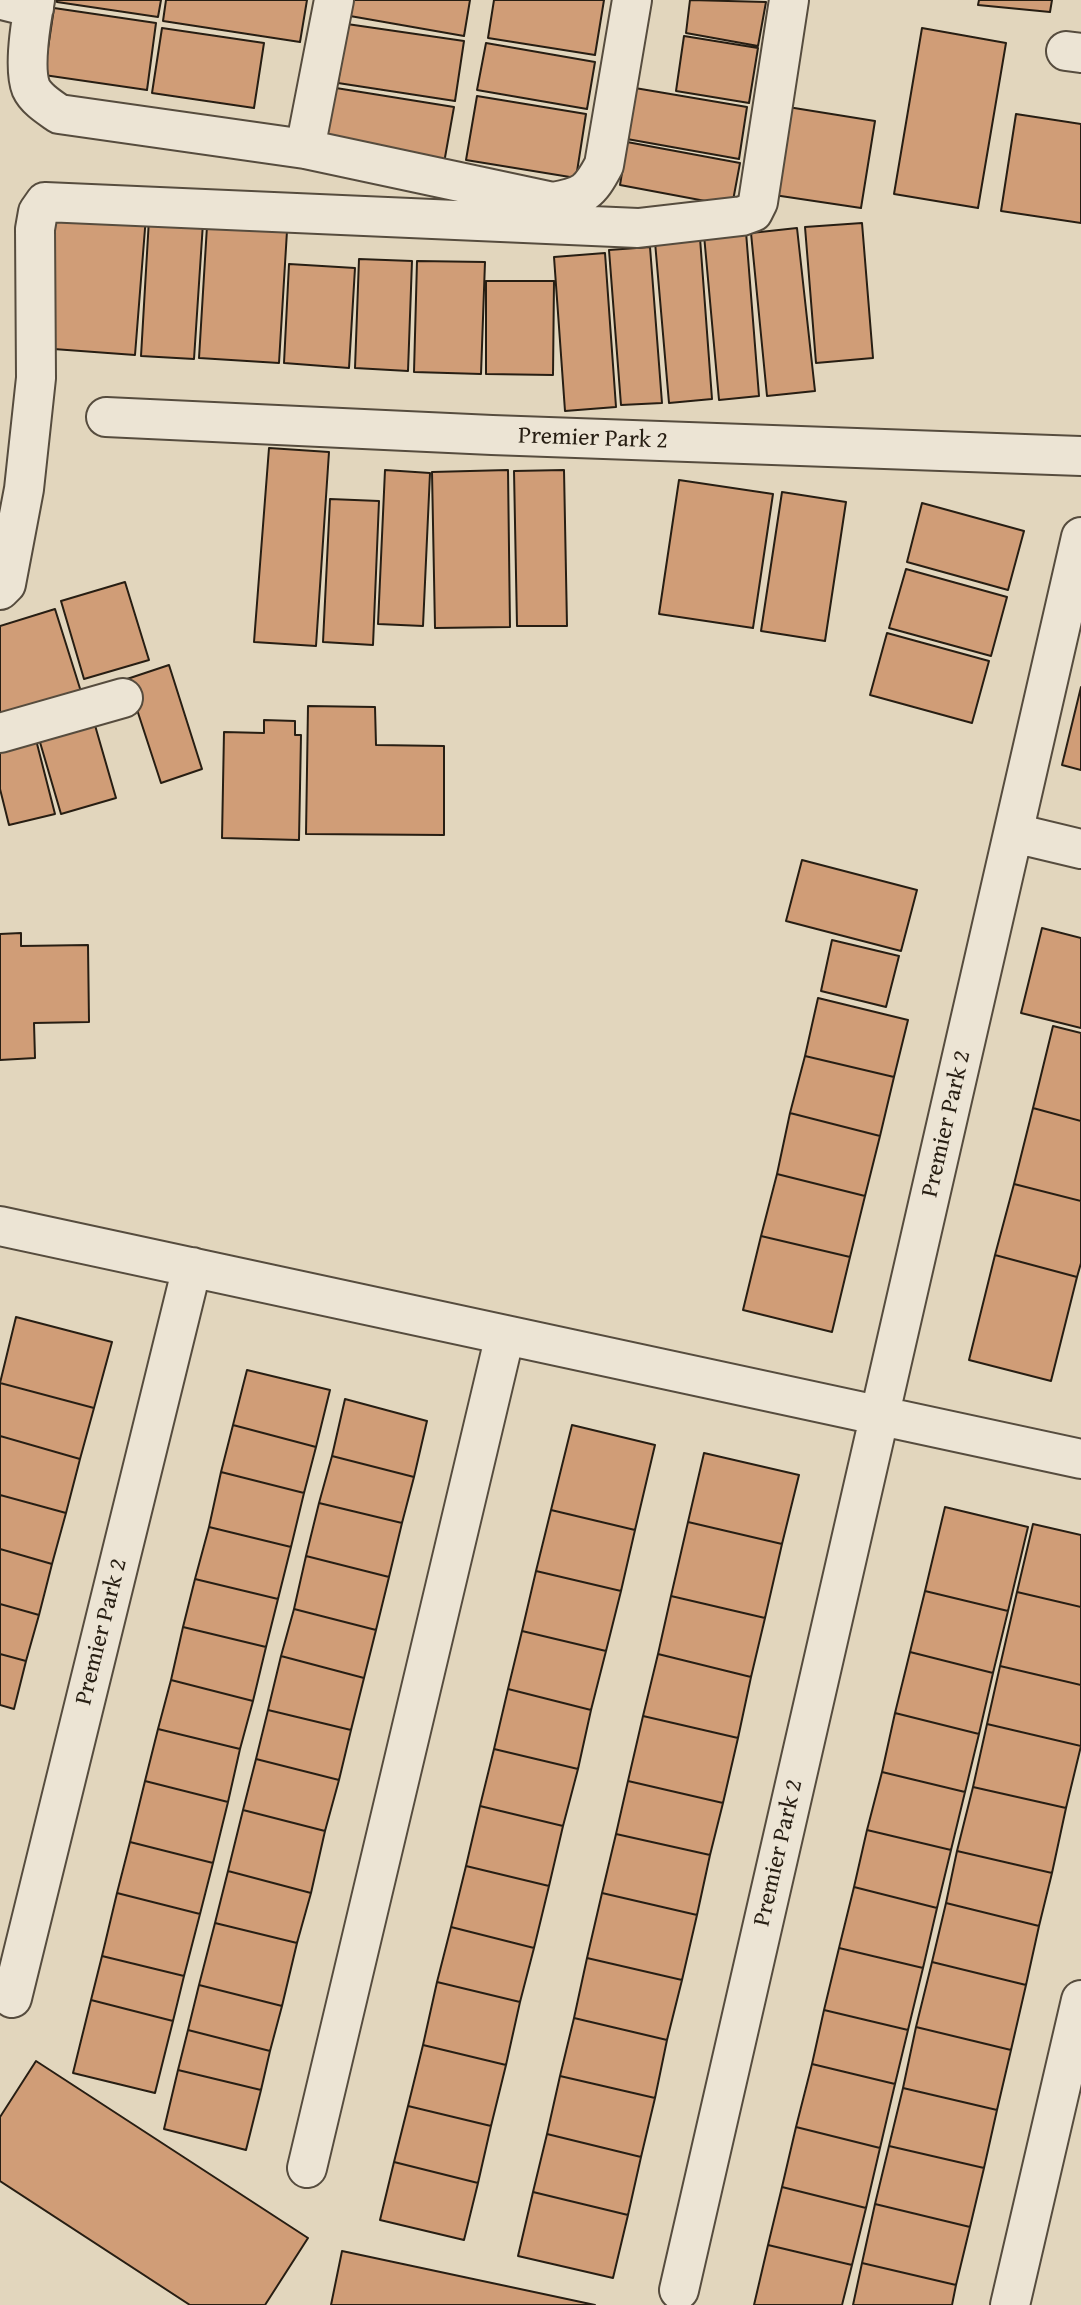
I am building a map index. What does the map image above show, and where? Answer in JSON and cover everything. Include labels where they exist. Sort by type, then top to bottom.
[{"type":"street","points":[[305,149],[334,0]]},
{"type":"street","points":[[24,3],[31,88],[42,102],[59,114],[305,149],[554,202],[578,197],[594,184],[604,164],[632,0]]},
{"type":"street","points":[[0,590],[6,584],[24,489],[36,378],[36,229],[38,212],[45,202],[638,228],[742,216],[753,212],[758,202],[789,0]]},
{"type":"street","name":"Premier Park 2","points":[[106,417],[492,435],[1081,456]]},
{"type":"street","name":"Premier Park 2","points":[[679,2290],[1081,537]]},
{"type":"street","points":[[0,733],[123,698]]},
{"type":"street","points":[[1014,833],[1081,849]]},
{"type":"street","points":[[0,1226],[1081,1459]]},
{"type":"street","name":"Premier Park 2","points":[[12,1998],[192,1267]]},
{"type":"street","points":[[307,2168],[505,1335]]},
{"type":"street","points":[[1010,2305],[1081,2000]]},
{"type":"building","points":[[57,0],[161,0],[158,17]]},
{"type":"building","points":[[166,0],[307,0],[300,42],[163,21]]},
{"type":"building","points":[[353,0],[470,0],[464,36],[350,16]]},
{"type":"building","points":[[494,0],[604,0],[595,55],[488,38]]},
{"type":"building","points":[[690,0],[766,2],[758,46],[686,33]]},
{"type":"building","points":[[979,0],[1052,0],[1050,12],[978,5]]},
{"type":"building","points":[[54,8],[156,23],[147,90],[44,75]]},
{"type":"building","points":[[347,24],[464,41],[455,101],[338,83]]},
{"type":"building","points":[[162,28],[264,43],[254,108],[152,93]]},
{"type":"building","points":[[922,28],[1006,43],[978,208],[894,194]]},
{"type":"building","points":[[684,36],[758,48],[749,103],[676,91]]},
{"type":"building","points":[[486,43],[595,62],[587,109],[477,90]]},
{"type":"building","points":[[336,88],[454,107],[444,163],[326,143]]},
{"type":"building","points":[[635,88],[747,107],[739,159],[627,139]]},
{"type":"building","points":[[477,96],[586,114],[576,178],[466,160]]},
{"type":"building","points":[[788,107],[875,121],[861,208],[774,195]]},
{"type":"building","points":[[1016,114],[1081,124],[1081,223],[1001,211]]},
{"type":"building","points":[[627,142],[740,163],[732,206],[620,185]]},
{"type":"building","points":[[51,209],[146,216],[135,355],[40,348]]},
{"type":"building","points":[[149,219],[203,223],[194,359],[141,356]]},
{"type":"building","points":[[862,223],[873,358],[816,363],[805,227]]},
{"type":"building","points":[[207,226],[287,231],[279,363],[199,358]]},
{"type":"building","points":[[797,228],[815,391],[767,396],[751,233]]},
{"type":"building","points":[[746,232],[759,396],[719,400],[704,235]]},
{"type":"building","points":[[700,238],[712,399],[669,403],[655,242]]},
{"type":"building","points":[[650,247],[662,403],[621,405],[609,250]]},
{"type":"building","points":[[605,253],[616,407],[565,411],[554,257]]},
{"type":"building","points":[[359,259],[412,261],[408,371],[355,368]]},
{"type":"building","points":[[417,261],[485,262],[481,374],[414,372]]},
{"type":"building","points":[[289,264],[355,268],[349,368],[284,363]]},
{"type":"building","points":[[486,281],[554,281],[553,375],[486,374]]},
{"type":"building","points":[[269,448],[329,452],[316,646],[254,642]]},
{"type":"building","points":[[385,470],[430,473],[423,626],[378,624]]},
{"type":"building","points":[[508,470],[510,627],[435,628],[432,472]]},
{"type":"building","points":[[564,470],[567,626],[517,626],[514,471]]},
{"type":"building","points":[[679,480],[773,494],[753,628],[659,614]]},
{"type":"building","points":[[782,492],[846,502],[825,641],[761,631]]},
{"type":"building","points":[[330,499],[379,501],[373,645],[323,642]]},
{"type":"building","points":[[922,503],[1024,531],[1008,590],[907,562]]},
{"type":"building","points":[[906,569],[1007,597],[991,656],[889,628]]},
{"type":"building","points":[[125,582],[149,660],[84,679],[61,601]]},
{"type":"building","points":[[55,609],[83,698],[0,724],[0,626]]},
{"type":"building","points":[[887,633],[989,661],[972,723],[870,695]]},
{"type":"building","points":[[169,665],[202,769],[161,783],[127,679]]},
{"type":"building","points":[[1081,687],[1081,770],[1062,765]]},
{"type":"building","points":[[308,706],[375,707],[376,745],[444,746],[444,835],[306,834]]},
{"type":"building","points":[[92,715],[116,798],[61,814],[37,732]]},
{"type":"building","points":[[264,720],[295,721],[295,735],[301,735],[299,840],[222,838],[224,732],[264,733]]},
{"type":"building","points":[[34,732],[55,814],[9,825],[0,789],[0,741]]},
{"type":"building","points":[[802,860],[917,890],[901,951],[786,921]]},
{"type":"building","points":[[1042,928],[1081,938],[1081,1028],[1021,1013]]},
{"type":"building","points":[[21,933],[21,946],[88,945],[89,1022],[34,1023],[35,1058],[0,1060],[0,934]]},
{"type":"building","points":[[832,940],[899,956],[886,1007],[821,991]]},
{"type":"building","points":[[818,998],[908,1020],[894,1077],[805,1056]]},
{"type":"building","points":[[1053,1026],[1081,1033],[1081,1121],[1033,1108]]},
{"type":"building","points":[[805,1056],[894,1077],[880,1136],[790,1113]]},
{"type":"building","points":[[1033,1108],[1081,1121],[1081,1201],[1014,1184]]},
{"type":"building","points":[[790,1113],[880,1136],[865,1196],[777,1174]]},
{"type":"building","points":[[777,1174],[865,1196],[850,1257],[761,1236]]},
{"type":"building","points":[[1014,1184],[1081,1201],[1081,1263],[1077,1277],[995,1255]]},
{"type":"building","points":[[761,1236],[850,1257],[832,1332],[743,1310]]},
{"type":"building","points":[[995,1255],[1077,1277],[1051,1381],[969,1360]]},
{"type":"building","points":[[16,1317],[112,1342],[94,1408],[0,1383]]},
{"type":"building","points":[[247,1370],[330,1390],[316,1447],[233,1425]]},
{"type":"building","points":[[0,1383],[94,1408],[80,1459],[0,1436]]},
{"type":"building","points":[[345,1399],[427,1421],[414,1477],[332,1456]]},
{"type":"building","points":[[233,1425],[316,1447],[304,1493],[221,1472]]},
{"type":"building","points":[[572,1425],[655,1445],[635,1530],[551,1510]]},
{"type":"building","points":[[0,1436],[80,1459],[66,1513],[0,1495]]},
{"type":"building","points":[[704,1453],[799,1475],[782,1544],[688,1522]]},
{"type":"building","points":[[332,1456],[414,1477],[402,1523],[319,1503]]},
{"type":"building","points":[[221,1472],[304,1493],[291,1547],[209,1527]]},
{"type":"building","points":[[0,1495],[66,1513],[52,1564],[0,1549]]},
{"type":"building","points":[[319,1503],[402,1523],[389,1577],[306,1556]]},
{"type":"building","points":[[945,1507],[1028,1527],[1008,1611],[925,1591]]},
{"type":"building","points":[[551,1510],[635,1530],[621,1591],[536,1571]]},
{"type":"building","points":[[688,1522],[782,1544],[765,1618],[671,1596]]},
{"type":"building","points":[[1033,1524],[1081,1535],[1081,1607],[1017,1592]]},
{"type":"building","points":[[209,1527],[291,1547],[278,1599],[195,1579]]},
{"type":"building","points":[[0,1549],[52,1564],[39,1615],[0,1604]]},
{"type":"building","points":[[306,1556],[389,1577],[376,1630],[294,1609]]},
{"type":"building","points":[[536,1571],[621,1591],[606,1651],[522,1631]]},
{"type":"building","points":[[195,1579],[278,1599],[266,1647],[183,1627]]},
{"type":"building","points":[[925,1591],[1008,1611],[993,1673],[910,1652]]},
{"type":"building","points":[[1017,1592],[1081,1607],[1081,1685],[1000,1666]]},
{"type":"building","points":[[671,1596],[765,1618],[751,1677],[658,1654]]},
{"type":"building","points":[[0,1604],[39,1615],[26,1661],[0,1654]]},
{"type":"building","points":[[294,1609],[376,1630],[364,1678],[281,1656]]},
{"type":"building","points":[[183,1627],[266,1647],[253,1701],[171,1680]]},
{"type":"building","points":[[522,1631],[606,1651],[591,1710],[508,1689]]},
{"type":"building","points":[[910,1652],[993,1673],[979,1734],[895,1713]]},
{"type":"building","points":[[0,1654],[26,1661],[14,1709],[0,1705]]},
{"type":"building","points":[[658,1654],[751,1677],[738,1738],[643,1716]]},
{"type":"building","points":[[281,1656],[364,1678],[351,1730],[268,1710]]},
{"type":"building","points":[[1000,1666],[1081,1685],[1081,1746],[987,1724]]},
{"type":"building","points":[[171,1680],[253,1701],[240,1749],[158,1729]]},
{"type":"building","points":[[508,1689],[591,1710],[578,1769],[494,1749]]},
{"type":"building","points":[[268,1710],[351,1730],[339,1780],[256,1759]]},
{"type":"building","points":[[895,1713],[979,1734],[965,1792],[882,1772]]},
{"type":"building","points":[[643,1716],[738,1738],[723,1803],[628,1781]]},
{"type":"building","points":[[987,1724],[1081,1746],[1066,1808],[973,1787]]},
{"type":"building","points":[[158,1729],[240,1749],[228,1802],[145,1781]]},
{"type":"building","points":[[494,1749],[578,1769],[563,1826],[480,1806]]},
{"type":"building","points":[[256,1759],[339,1780],[325,1831],[243,1810]]},
{"type":"building","points":[[882,1772],[965,1792],[951,1850],[867,1830]]},
{"type":"building","points":[[145,1781],[228,1802],[213,1863],[130,1842]]},
{"type":"building","points":[[628,1781],[723,1803],[710,1855],[616,1834]]},
{"type":"building","points":[[973,1787],[1066,1808],[1052,1873],[957,1851]]},
{"type":"building","points":[[480,1806],[563,1826],[549,1886],[466,1866]]},
{"type":"building","points":[[243,1810],[325,1831],[311,1893],[228,1871]]},
{"type":"building","points":[[867,1830],[951,1850],[937,1908],[854,1887]]},
{"type":"building","points":[[616,1834],[710,1855],[697,1915],[602,1893]]},
{"type":"building","points":[[130,1842],[213,1863],[200,1914],[117,1893]]},
{"type":"building","points":[[957,1851],[1052,1873],[1039,1926],[946,1903]]},
{"type":"building","points":[[466,1866],[549,1886],[534,1948],[451,1927]]},
{"type":"building","points":[[228,1871],[311,1893],[297,1943],[215,1923]]},
{"type":"building","points":[[854,1887],[937,1908],[923,1968],[839,1948]]},
{"type":"building","points":[[117,1893],[200,1914],[184,1976],[102,1956]]},
{"type":"building","points":[[602,1893],[697,1915],[682,1980],[587,1958]]},
{"type":"building","points":[[946,1903],[1039,1926],[1026,1985],[932,1962]]},
{"type":"building","points":[[215,1923],[297,1943],[282,2006],[199,1985]]},
{"type":"building","points":[[451,1927],[534,1948],[520,2002],[437,1982]]},
{"type":"building","points":[[839,1948],[923,1968],[908,2030],[824,2010]]},
{"type":"building","points":[[102,1956],[184,1976],[173,2021],[91,2000]]},
{"type":"building","points":[[587,1958],[682,1980],[667,2040],[574,2018]]},
{"type":"building","points":[[932,1962],[1026,1985],[1011,2050],[916,2027]]},
{"type":"building","points":[[437,1982],[520,2002],[506,2065],[423,2045]]},
{"type":"building","points":[[199,1985],[282,2006],[270,2051],[188,2030]]},
{"type":"building","points":[[91,2000],[173,2021],[155,2093],[73,2073]]},
{"type":"building","points":[[824,2010],[908,2030],[895,2084],[812,2064]]},
{"type":"building","points":[[574,2018],[667,2040],[655,2098],[560,2076]]},
{"type":"building","points":[[916,2027],[1011,2050],[997,2110],[903,2088]]},
{"type":"building","points":[[188,2030],[270,2051],[261,2090],[178,2070]]},
{"type":"building","points":[[423,2045],[506,2065],[491,2126],[408,2106]]},
{"type":"building","points":[[36,2061],[308,2238],[265,2305],[190,2305],[0,2181],[0,2117]]},
{"type":"building","points":[[812,2064],[895,2084],[880,2148],[796,2127]]},
{"type":"building","points":[[178,2070],[261,2090],[246,2150],[164,2129]]},
{"type":"building","points":[[560,2076],[655,2098],[641,2157],[547,2134]]},
{"type":"building","points":[[903,2088],[997,2110],[984,2168],[889,2146]]},
{"type":"building","points":[[408,2106],[491,2126],[478,2183],[394,2162]]},
{"type":"building","points":[[796,2127],[880,2148],[866,2208],[782,2187]]},
{"type":"building","points":[[547,2134],[641,2157],[628,2215],[533,2192]]},
{"type":"building","points":[[889,2146],[984,2168],[970,2227],[875,2204]]},
{"type":"building","points":[[394,2162],[478,2183],[464,2240],[380,2220]]},
{"type":"building","points":[[782,2187],[866,2208],[852,2265],[768,2245]]},
{"type":"building","points":[[533,2192],[628,2215],[613,2278],[518,2256]]},
{"type":"building","points":[[875,2204],[970,2227],[956,2285],[862,2263]]},
{"type":"building","points":[[768,2245],[852,2265],[842,2305],[754,2305]]},
{"type":"building","points":[[342,2251],[595,2305],[331,2305]]},
{"type":"building","points":[[862,2263],[956,2285],[952,2305],[853,2305]]}]
